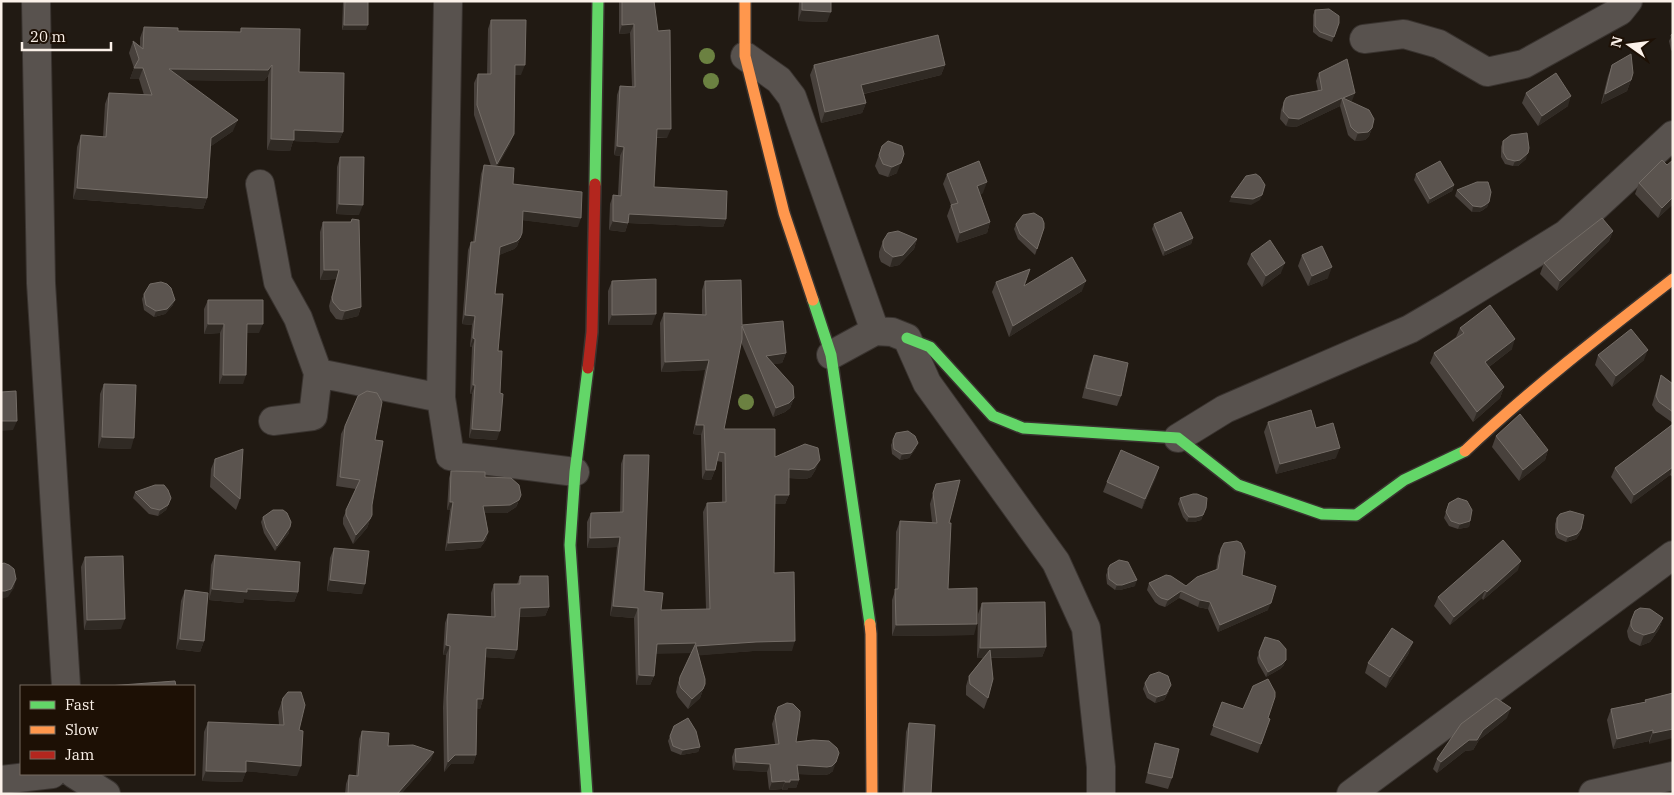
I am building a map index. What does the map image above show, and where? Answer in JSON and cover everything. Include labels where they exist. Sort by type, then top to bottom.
[{"type":"street","points":[[36,1],[41,283],[66,685]]},
{"type":"street","points":[[448,1],[441,398],[450,456],[575,472]]},
{"type":"street","points":[[587,794],[570,545],[575,472],[592,332],[598,1]]},
{"type":"street","points":[[745,1],[746,56],[784,213],[831,355],[871,634],[872,794]]},
{"type":"street","points":[[1364,39],[1404,34],[1439,44],[1487,72],[1524,64],[1620,11],[1628,1]]},
{"type":"street","points":[[746,56],[779,80],[792,97],[875,331]]},
{"type":"street","points":[[1178,438],[1225,409],[1410,329],[1451,305],[1566,234],[1673,135]]},
{"type":"street","points":[[260,184],[278,282],[298,318],[318,373],[313,416],[274,421]]},
{"type":"street","points":[[831,355],[875,331],[892,332],[930,347],[993,416],[1023,428],[1178,438],[1238,485],[1322,514],[1356,515],[1404,480],[1462,453],[1514,406],[1601,335],[1673,280]]},
{"type":"street","points":[[907,338],[927,383],[1056,562],[1086,628],[1101,767],[1101,794]]},
{"type":"street","points":[[318,373],[441,398]]},
{"type":"street","points":[[1351,794],[1673,555]]},
{"type":"street","points":[[1,780],[44,775]]},
{"type":"street","points":[[76,775],[106,794]]},
{"type":"street","points":[[1593,794],[1673,776]]},
{"type":"building","points":[[345,1],[368,1],[368,25],[344,25]]},
{"type":"building","points":[[622,1],[654,1],[658,31],[670,30],[671,129],[657,129],[654,187],[727,191],[726,219],[629,214],[628,223],[613,221],[613,195],[621,196],[624,147],[617,146],[620,86],[635,87],[634,24],[622,25]]},
{"type":"building","points":[[802,1],[831,1],[831,12],[802,10]]},
{"type":"building","points":[[1329,9],[1339,16],[1339,23],[1334,37],[1320,32],[1315,26],[1315,10]]},
{"type":"building","points":[[491,20],[526,20],[525,65],[515,65],[514,134],[497,164],[477,105],[478,74],[491,74]]},
{"type":"building","points":[[144,27],[178,28],[178,31],[241,32],[241,28],[300,29],[299,72],[344,73],[343,132],[294,130],[294,140],[271,139],[272,65],[268,70],[169,69],[238,120],[211,138],[207,198],[77,188],[81,135],[106,137],[109,93],[152,95],[143,68],[134,68],[139,59],[133,41],[143,49]]},
{"type":"building","points":[[938,35],[945,65],[861,85],[866,103],[825,112],[814,65]]},
{"type":"building","points":[[1631,54],[1633,73],[1631,80],[1605,94],[1612,65]]},
{"type":"building","points":[[1347,59],[1355,93],[1343,98],[1369,110],[1374,119],[1372,128],[1368,132],[1358,133],[1351,127],[1342,98],[1299,119],[1289,118],[1283,111],[1286,98],[1322,90],[1319,73]]},
{"type":"building","points":[[1556,73],[1571,96],[1542,116],[1526,93]]},
{"type":"building","points":[[1527,133],[1528,153],[1520,160],[1507,159],[1503,152],[1503,141],[1511,135]]},
{"type":"building","points":[[888,141],[902,146],[904,154],[901,163],[892,167],[883,164],[879,155],[882,146]]},
{"type":"building","points":[[340,157],[364,157],[363,205],[339,204]]},
{"type":"building","points":[[1662,160],[1667,165],[1673,160],[1673,197],[1662,208],[1639,183]]},
{"type":"building","points":[[979,161],[987,182],[977,186],[990,222],[960,233],[951,205],[958,203],[947,174]]},
{"type":"building","points":[[1440,161],[1454,185],[1430,199],[1416,174]]},
{"type":"building","points":[[484,165],[514,168],[513,184],[582,192],[581,218],[523,211],[520,238],[517,241],[500,247],[495,294],[503,294],[498,351],[502,351],[500,393],[503,394],[500,431],[472,429],[475,385],[473,385],[475,339],[473,338],[475,316],[465,315],[471,242],[475,242]]},
{"type":"building","points":[[1256,174],[1265,185],[1262,195],[1253,199],[1231,197],[1246,176]]},
{"type":"building","points":[[1477,182],[1488,182],[1491,192],[1489,202],[1481,207],[1473,206],[1457,190]]},
{"type":"building","points":[[1181,212],[1193,238],[1165,251],[1154,224]]},
{"type":"building","points":[[1034,213],[1042,218],[1044,223],[1037,249],[1020,234],[1016,224],[1023,215]]},
{"type":"building","points":[[1602,218],[1613,231],[1560,281],[1544,263]]},
{"type":"building","points":[[352,219],[359,220],[361,307],[345,311],[340,310],[333,302],[332,297],[339,270],[324,270],[323,222],[351,222]]},
{"type":"building","points":[[898,231],[917,239],[903,255],[893,257],[885,251],[883,241],[888,233]]},
{"type":"building","points":[[1270,240],[1285,263],[1266,276],[1251,254]]},
{"type":"building","points":[[1322,246],[1332,267],[1312,276],[1302,255]]},
{"type":"building","points":[[1072,257],[1086,281],[1013,326],[996,282],[1030,269],[1024,286]]},
{"type":"building","points":[[656,279],[656,314],[612,315],[612,281]]},
{"type":"building","points":[[741,280],[742,325],[783,321],[786,353],[766,356],[793,386],[794,398],[789,403],[776,408],[742,326],[742,339],[724,429],[775,429],[775,457],[805,444],[818,448],[820,460],[814,468],[809,470],[789,469],[789,495],[775,495],[774,573],[794,572],[795,641],[696,646],[705,684],[703,689],[692,699],[681,688],[679,683],[696,643],[657,644],[654,676],[639,675],[638,608],[613,606],[620,537],[590,538],[591,513],[623,512],[624,455],[649,455],[644,591],[663,593],[661,610],[710,609],[707,503],[726,502],[725,453],[719,452],[715,470],[706,470],[704,425],[696,425],[709,360],[665,362],[664,313],[706,315],[705,281]]},
{"type":"building","points":[[161,282],[171,288],[175,300],[167,309],[156,311],[146,305],[144,294],[150,284]]},
{"type":"building","points":[[208,300],[263,300],[263,324],[247,324],[246,375],[223,375],[224,324],[208,324]]},
{"type":"building","points":[[1490,305],[1515,339],[1485,362],[1504,387],[1477,412],[1434,353],[1464,333],[1460,328]]},
{"type":"building","points":[[1631,329],[1648,350],[1616,376],[1598,355]]},
{"type":"building","points":[[1094,355],[1128,363],[1121,396],[1086,388]]},
{"type":"building","points":[[1661,375],[1673,384],[1673,412],[1659,402],[1656,396]]},
{"type":"building","points":[[104,384],[136,385],[134,438],[102,437]]},
{"type":"building","points":[[16,391],[17,421],[1,421],[1,392]]},
{"type":"building","points":[[367,391],[377,393],[382,402],[375,440],[383,441],[372,515],[356,535],[346,515],[346,510],[360,480],[340,477],[345,426],[358,396]]},
{"type":"building","points":[[1311,410],[1316,428],[1333,423],[1340,448],[1280,464],[1268,422]]},
{"type":"building","points":[[1520,414],[1548,450],[1523,470],[1496,436]]},
{"type":"building","points":[[1673,424],[1673,467],[1634,495],[1615,468]]},
{"type":"building","points":[[908,431],[915,436],[918,443],[911,453],[902,454],[894,449],[893,440],[896,433]]},
{"type":"building","points":[[243,449],[240,499],[214,476],[215,459]]},
{"type":"building","points":[[1121,450],[1159,467],[1145,499],[1107,482]]},
{"type":"building","points":[[451,471],[485,472],[485,477],[511,478],[519,485],[521,495],[519,500],[510,505],[483,506],[488,532],[483,541],[448,543],[453,502],[450,502]]},
{"type":"building","points":[[960,480],[949,523],[951,523],[948,589],[977,588],[977,624],[896,625],[895,589],[898,589],[900,521],[937,523],[933,493],[936,484]]},
{"type":"building","points":[[155,485],[164,485],[171,498],[168,505],[160,510],[151,508],[135,492]]},
{"type":"building","points":[[1193,494],[1207,498],[1206,508],[1203,515],[1189,517],[1180,498]]},
{"type":"building","points":[[1458,498],[1467,501],[1472,510],[1470,521],[1460,524],[1451,521],[1446,512],[1449,503]]},
{"type":"building","points":[[273,510],[283,510],[287,513],[291,522],[290,527],[277,546],[266,528],[263,517]]},
{"type":"building","points":[[1570,511],[1584,515],[1581,529],[1577,534],[1568,537],[1559,533],[1557,518],[1560,514]]},
{"type":"building","points":[[1503,540],[1521,561],[1487,592],[1485,590],[1454,617],[1438,597]]},
{"type":"building","points":[[1237,541],[1241,543],[1245,552],[1242,575],[1276,586],[1271,603],[1220,625],[1210,602],[1200,600],[1181,591],[1168,600],[1161,598],[1149,583],[1166,575],[1171,576],[1186,586],[1197,577],[1218,569],[1221,549],[1224,543]]},
{"type":"building","points":[[334,548],[369,551],[365,584],[330,580]]},
{"type":"building","points":[[215,555],[300,562],[298,592],[247,589],[247,592],[212,589]]},
{"type":"building","points":[[123,556],[125,619],[87,620],[85,557]]},
{"type":"building","points":[[1119,560],[1128,562],[1137,580],[1117,585],[1109,579],[1108,569],[1110,565]]},
{"type":"building","points":[[4,563],[14,569],[16,579],[11,589],[1,591],[1,564]]},
{"type":"building","points":[[520,576],[548,576],[549,607],[520,608],[517,650],[486,648],[483,699],[477,699],[476,755],[455,755],[448,762],[447,697],[450,646],[446,645],[448,614],[495,617],[494,584],[520,584]]},
{"type":"building","points":[[185,590],[208,593],[204,641],[180,639]]},
{"type":"building","points":[[1045,602],[1046,647],[980,648],[982,603]]},
{"type":"building","points":[[1640,608],[1650,609],[1663,618],[1654,632],[1644,635],[1634,631],[1631,626],[1635,611]]},
{"type":"building","points":[[1392,628],[1413,642],[1390,677],[1368,663]]},
{"type":"building","points":[[1265,637],[1279,641],[1286,649],[1286,660],[1268,672],[1260,658],[1259,652]]},
{"type":"building","points":[[990,650],[993,679],[988,698],[970,684],[969,676]]},
{"type":"building","points":[[1159,672],[1168,676],[1171,685],[1166,694],[1157,697],[1149,693],[1145,683],[1150,675]]},
{"type":"building","points":[[1268,679],[1275,692],[1275,697],[1261,744],[1213,726],[1222,702],[1243,709],[1253,686]]},
{"type":"building","points":[[175,681],[176,685],[121,685]]},
{"type":"building","points":[[288,692],[301,692],[305,705],[299,730],[303,731],[301,766],[246,761],[246,772],[206,771],[208,722],[284,725],[282,702]]},
{"type":"building","points":[[1673,693],[1673,729],[1653,733],[1653,730],[1617,739],[1611,709],[1646,702],[1645,700]]},
{"type":"building","points":[[1496,698],[1511,708],[1483,730],[1477,740],[1469,740],[1441,762],[1437,759],[1461,724]]},
{"type":"building","points":[[787,703],[793,704],[800,711],[796,742],[829,741],[837,748],[839,753],[836,762],[832,766],[797,765],[799,780],[772,782],[770,764],[736,762],[735,749],[779,744],[775,716],[778,707]]},
{"type":"building","points":[[688,718],[696,731],[700,747],[683,750],[673,746],[670,736],[674,726]]},
{"type":"building","points":[[909,723],[935,725],[931,794],[904,794]]},
{"type":"building","points":[[362,731],[389,733],[388,746],[413,745],[434,752],[397,794],[348,794],[349,775],[358,776]]},
{"type":"building","points":[[1155,743],[1179,749],[1172,778],[1148,773]]},
{"type":"traffic: fast","points":[[595,184],[598,1]]},
{"type":"traffic: fast","points":[[813,300],[831,355],[870,624]]},
{"type":"traffic: fast","points":[[907,338],[930,347],[993,416],[1023,428],[1178,438],[1238,485],[1322,514],[1356,515],[1404,480],[1465,451]]},
{"type":"traffic: fast","points":[[587,794],[570,545],[575,472],[588,368]]},
{"type":"traffic: slow","points":[[745,1],[745,56],[784,213],[813,300]]},
{"type":"traffic: slow","points":[[1465,451],[1541,384],[1673,279]]},
{"type":"traffic: slow","points":[[870,624],[872,794]]},
{"type":"traffic: jam","points":[[588,368],[592,332],[595,184]]}]
